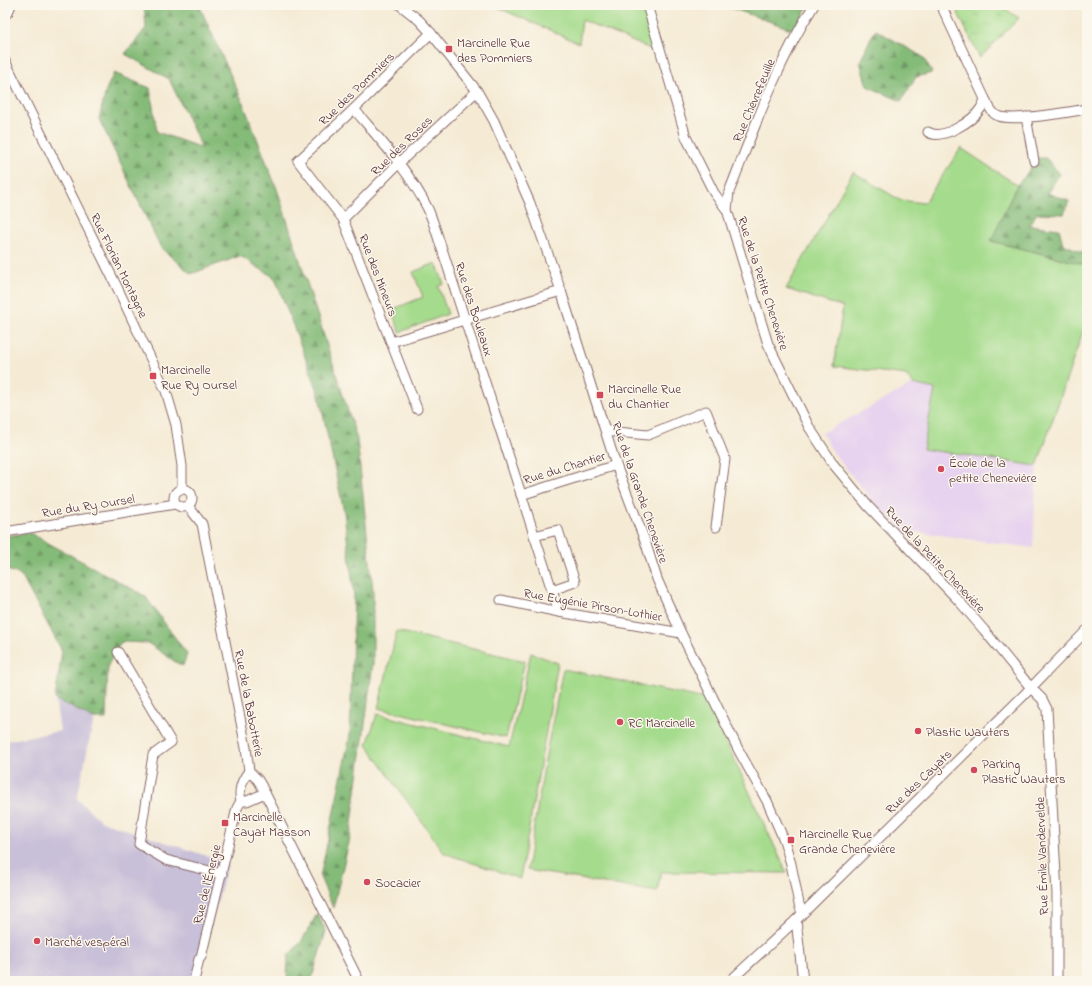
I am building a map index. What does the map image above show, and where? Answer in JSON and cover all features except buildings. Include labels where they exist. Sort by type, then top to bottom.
[{"type":"street","points":[[5,15],[8,12],[10,5]]},
{"type":"street","name":"Rue de la Grande Chenevière","points":[[400,5],[431,32],[477,91],[494,121],[530,203],[561,292],[616,465],[645,540],[658,579],[680,633],[738,751],[767,801],[784,840],[799,916],[803,981]]},
{"type":"street","name":"Rue de la Petite Chenevière","points":[[647,5],[686,136],[714,193],[727,210],[768,344],[809,427],[834,465],[868,506],[959,601],[1031,688]]},
{"type":"street","name":"Rue Chèvrefeuille","points":[[727,210],[729,192],[770,89],[804,21],[814,5]]},
{"type":"street","points":[[941,5],[985,99],[990,109],[996,115],[1009,118],[1026,117],[1087,109]]},
{"type":"street","name":"Rue des Pommiers","points":[[298,161],[354,109],[431,32]]},
{"type":"street","name":"Rue Florian Montagne","points":[[5,61],[117,287],[166,391],[176,425],[182,466],[182,489]]},
{"type":"street","name":"Rue des Roses","points":[[343,219],[399,163],[477,91]]},
{"type":"street","points":[[928,132],[932,135],[943,134],[956,129],[970,120],[981,109],[985,99]]},
{"type":"street","name":"Rue des Bouleaux","points":[[354,109],[399,163],[428,210],[559,612]]},
{"type":"street","points":[[1026,117],[1034,161]]},
{"type":"street","name":"Rue des Mineurs","points":[[298,161],[343,219],[417,409]]},
{"type":"street","points":[[391,342],[561,292]]},
{"type":"street","points":[[606,431],[648,435],[706,410],[725,459],[716,527]]},
{"type":"street","name":"Rue du Chantier","points":[[521,495],[616,465]]},
{"type":"street","points":[[182,489],[186,489],[191,494],[192,500],[188,506],[180,507],[175,504],[173,498],[178,490],[182,489]]},
{"type":"street","name":"Rue du Ry Oursel","points":[[5,532],[175,504]]},
{"type":"street","name":"Rue de la Babotterie","points":[[188,506],[202,524],[245,741],[249,771],[258,780],[359,981]]},
{"type":"street","points":[[534,536],[558,530],[575,582],[552,590]]},
{"type":"street","name":"Rue Eugénie Pirson-Lothier","points":[[501,600],[559,612],[680,633]]},
{"type":"street","name":"Rue des Cayats","points":[[730,981],[799,916],[1031,688],[1087,630]]},
{"type":"street","points":[[118,652],[170,742],[152,755],[139,844],[166,860],[222,874]]},
{"type":"street","name":"Rue Émile Vandervelde","points":[[1031,688],[1042,699],[1047,709],[1057,894],[1057,981]]},
{"type":"street","name":"Rue de l'Énergie","points":[[194,981],[222,874],[237,808],[242,801],[240,790],[249,771]]},
{"type":"street","points":[[242,801],[252,799],[264,793]]},
{"type":"shaded area","name":"École de la petite Chenevière","points":[[913,384],[935,389],[923,449],[1037,466],[1033,548],[903,530],[872,501],[833,452],[822,433]]},
{"type":"shaded area","points":[[55,699],[94,719],[77,799],[101,821],[228,863],[196,981],[5,981],[5,741],[60,731]]},
{"type":"green space","points":[[144,5],[199,5],[241,98],[277,189],[357,439],[373,590],[373,663],[350,838],[333,908],[320,877],[350,735],[354,596],[344,512],[318,391],[275,278],[240,256],[191,274],[161,248],[99,119],[106,90],[114,73],[150,88],[157,132],[202,148],[169,79],[125,54],[146,28]]},
{"type":"green space","points":[[492,5],[642,5],[655,51],[582,20],[579,43]]},
{"type":"green space","points":[[723,5],[809,5],[796,27],[791,29]]},
{"type":"green space","points":[[954,5],[999,5],[1019,18],[980,58]]},
{"type":"green space","points":[[876,30],[923,57],[932,73],[916,77],[901,101],[867,86],[860,62],[870,39]]},
{"type":"green space","points":[[961,148],[1017,185],[991,241],[1087,265],[1087,319],[1037,466],[923,449],[935,389],[913,384],[906,375],[834,366],[843,307],[786,289],[853,172],[900,200],[924,203]]},
{"type":"green space","points":[[1037,158],[1046,158],[1060,174],[1047,193],[1069,201],[1064,214],[1037,213],[1029,225],[1059,229],[1063,244],[1087,254],[1087,265],[991,241],[1017,185]]},
{"type":"green space","points":[[436,263],[444,284],[438,286],[448,314],[400,332],[391,310],[423,297],[413,272]]},
{"type":"green space","points":[[30,533],[145,596],[187,654],[183,666],[148,643],[121,642],[108,665],[106,719],[94,719],[55,699],[62,651],[21,575],[5,569],[5,536]]},
{"type":"green space","points":[[397,631],[525,661],[506,738],[378,708]]},
{"type":"green space","points":[[531,653],[558,663],[520,879],[444,853],[367,745],[377,714],[509,747]]},
{"type":"green space","points":[[563,669],[706,699],[787,873],[661,872],[657,892],[527,870],[547,749]]},
{"type":"green space","points":[[317,914],[326,931],[311,981],[287,981],[288,956],[301,942]]},
{"type":"place","name":"Marcinelle Rue des Pommiers","points":[[449,49]]},
{"type":"place","name":"Marcinelle Rue Ry Oursel","points":[[153,376]]},
{"type":"place","name":"Marcinelle Rue du Chantier","points":[[600,395]]},
{"type":"place","name":"École de la petite Chenevière","points":[[941,469]]},
{"type":"place","name":"RC Marcinelle","points":[[620,722]]},
{"type":"place","name":"Plastic Wauters","points":[[918,731]]},
{"type":"place","name":"Parking Plastic Wauters","points":[[974,770]]},
{"type":"place","name":"Marcinelle Cayat Masson","points":[[225,823]]},
{"type":"place","name":"Marcinelle Rue Grande Chenevière","points":[[791,840]]},
{"type":"place","name":"Socacier","points":[[367,882]]},
{"type":"place","name":"Marché vespéral","points":[[37,941]]}]
